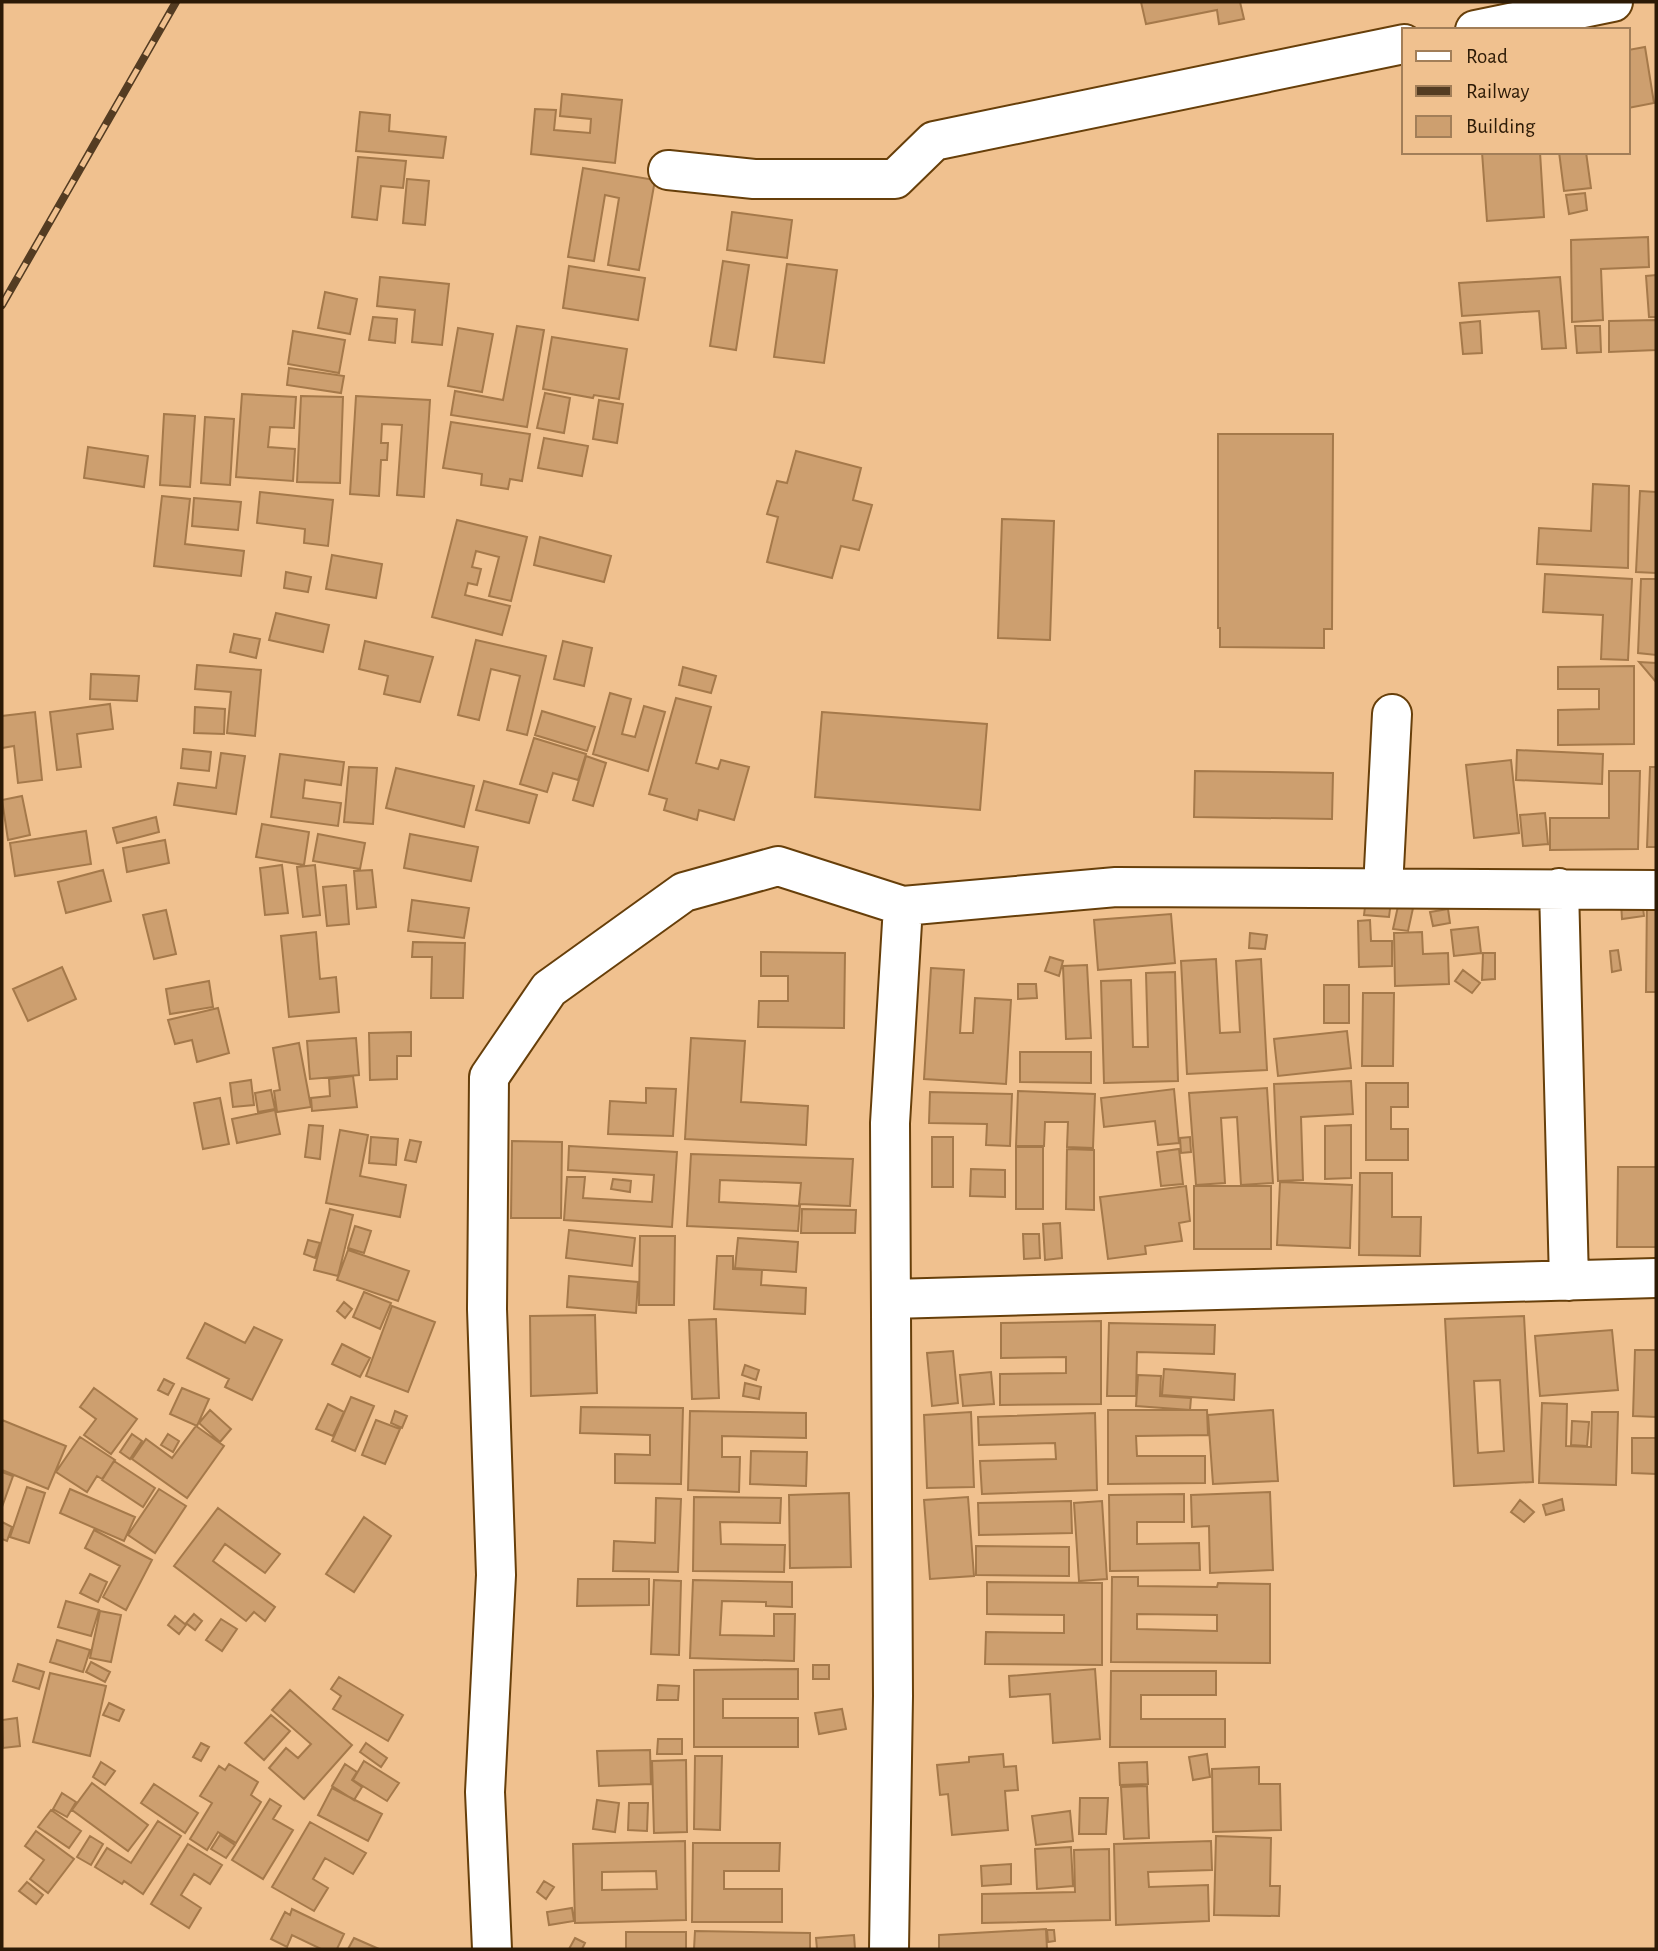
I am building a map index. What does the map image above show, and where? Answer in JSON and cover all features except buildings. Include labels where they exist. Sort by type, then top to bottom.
[{"type":"street","points":[[1485,28],[1613,2]]},
{"type":"street","points":[[668,170],[754,179],[895,179],[934,141],[1402,44]]},
{"type":"street","points":[[1383,888],[1392,714]]},
{"type":"street","points":[[492,1949],[485,1792],[496,1575],[486,1309],[489,1077],[549,989],[684,892],[778,866],[903,906],[1116,887],[1656,890]]},
{"type":"street","points":[[1559,888],[1569,1281]]},
{"type":"street","points":[[889,1949],[893,1696],[890,1123],[903,906]]},
{"type":"street","points":[[891,1299],[1656,1278]]},
{"type":"railway","points":[[2,305],[176,2]]}]
